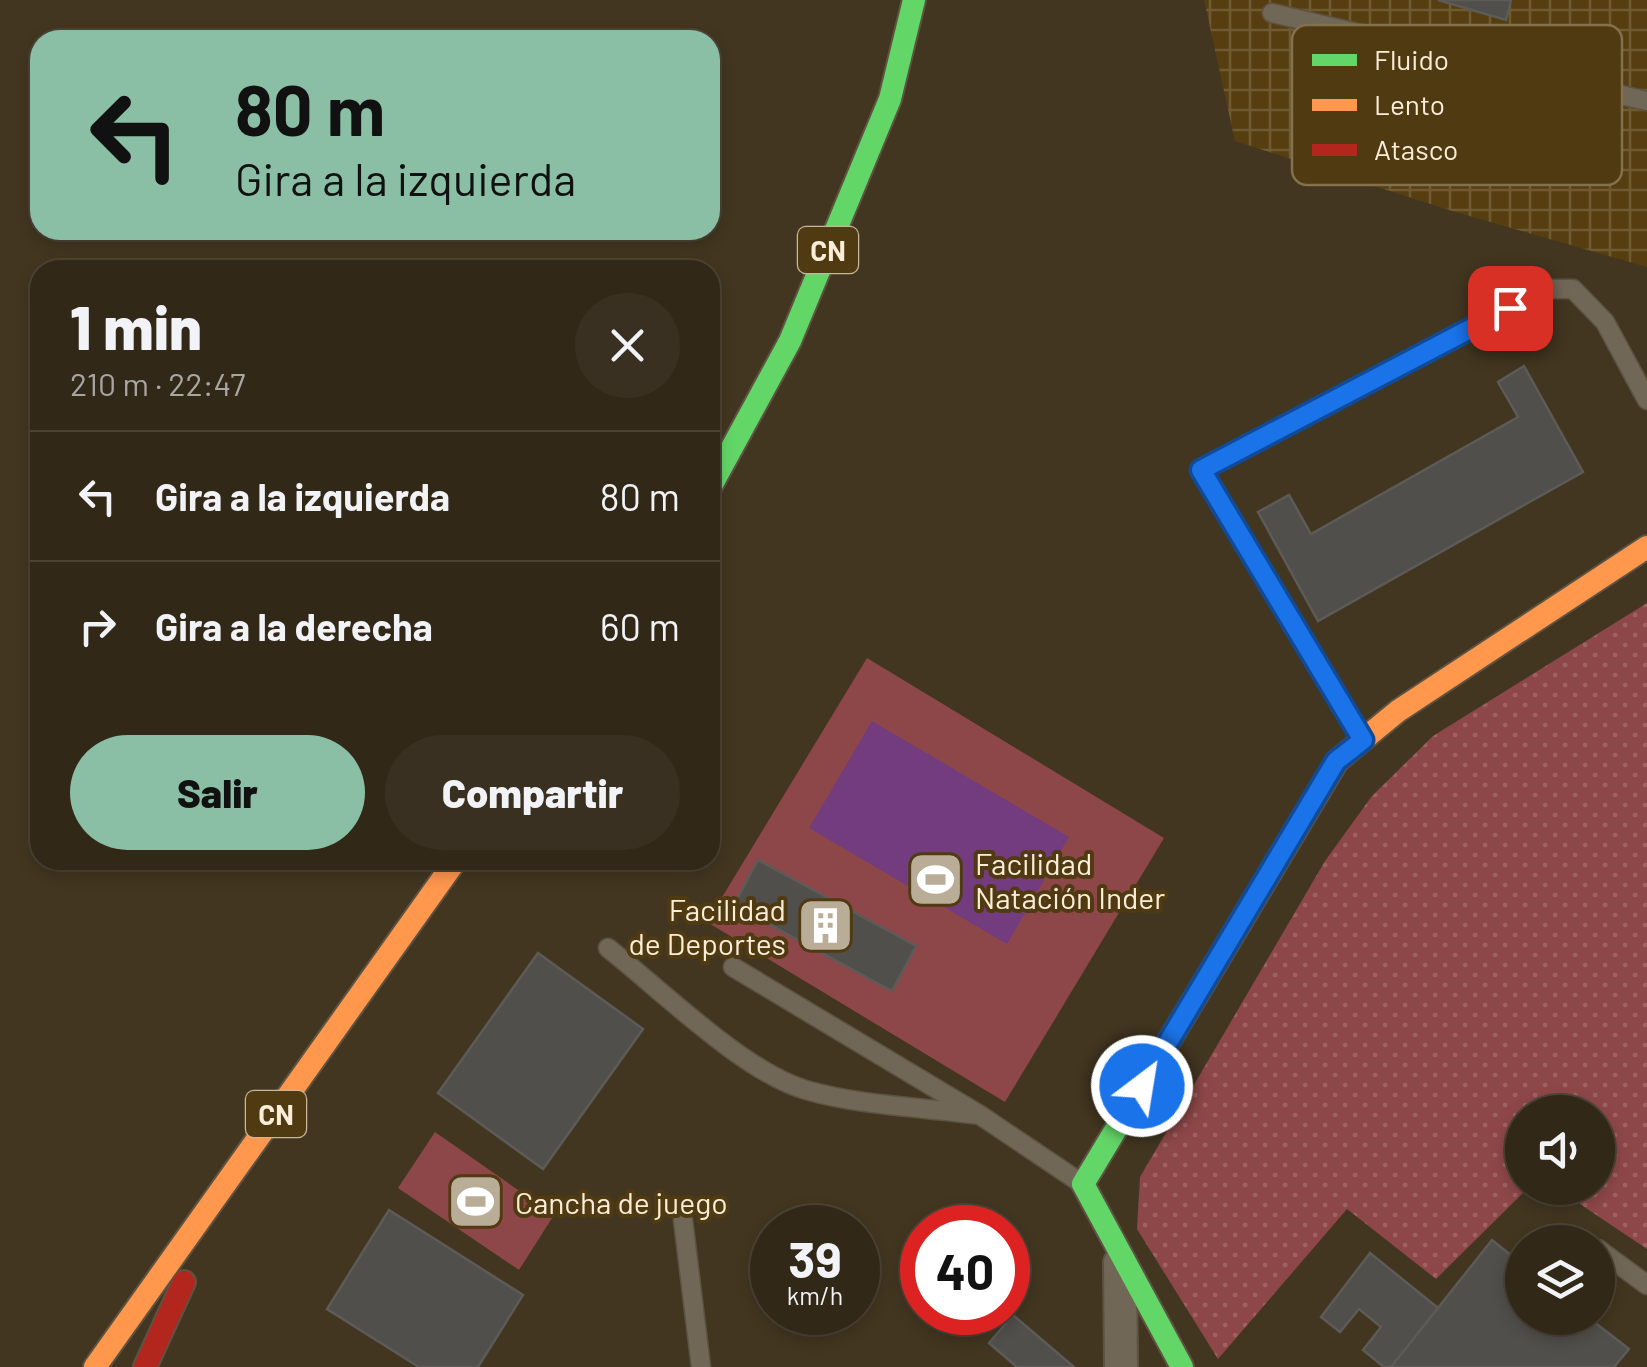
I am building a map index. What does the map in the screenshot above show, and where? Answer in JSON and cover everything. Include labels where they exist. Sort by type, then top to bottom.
[{"type":"main road","name":"CN","points":[[720,469],[797,324],[890,99],[914,0]]},
{"type":"main road","points":[[1182,1367],[1083,1184],[1336,761],[1398,711],[1647,547]]},
{"type":"main road","name":"CN","points":[[95,1367],[449,870]]},
{"type":"main road","points":[[146,1367],[232,1176]]},
{"type":"street","points":[[1120,1254],[1121,1367]]},
{"type":"lane","points":[[1272,13],[1323,25]]},
{"type":"lane","points":[[1622,95],[1647,101]]},
{"type":"lane","points":[[1363,740],[1201,470],[1544,290],[1574,289],[1605,322],[1647,400]]},
{"type":"lane","points":[[608,948],[780,1080],[848,1099],[980,1115]]},
{"type":"lane","points":[[733,967],[980,1115],[1083,1184]]},
{"type":"lane","points":[[683,1220],[700,1367]]},
{"type":"lane","points":[[1615,1261],[1647,1286]]},
{"type":"shaded area","points":[[1204,0],[1647,0],[1647,267],[1371,185],[1622,185],[1622,25],[1292,25],[1292,159],[1235,141]]},
{"type":"shaded area","points":[[1647,603],[1647,1249],[1581,1205],[1615,1205],[1615,1095],[1505,1095],[1505,1205],[1511,1205],[1436,1279],[1347,1209],[1218,1359],[1137,1229],[1140,1177],[1325,861],[1372,796],[1433,736]]},
{"type":"shaded area","name":"Facilidad Natación Inder","points":[[867,658],[1164,838],[1005,1102],[707,922]]},
{"type":"shaded area","points":[[872,721],[1069,837],[1007,944],[809,828]]},
{"type":"shaded area","name":"Cancha de juego","points":[[435,1132],[554,1215],[519,1270],[398,1188]]},
{"type":"building","points":[[1438,0],[1511,0],[1506,20]]},
{"type":"building","points":[[1524,366],[1583,472],[1318,621],[1258,512],[1289,495],[1311,534],[1518,417],[1498,382]]},
{"type":"building","name":"Facilidad de Deportes","points":[[758,860],[916,946],[892,991],[734,905]]},
{"type":"building","points":[[538,953],[643,1029],[543,1169],[438,1093]]},
{"type":"building","points":[[389,1210],[523,1295],[478,1367],[419,1367],[327,1309]]},
{"type":"building","points":[[1492,1240],[1505,1250],[1505,1335],[1611,1335],[1629,1349],[1614,1367],[1391,1367]]},
{"type":"building","points":[[1370,1253],[1438,1308],[1391,1367],[1384,1367],[1363,1350],[1381,1327],[1359,1309],[1340,1332],[1321,1317]]},
{"type":"building","points":[[1030,1329],[1074,1367],[1017,1367],[989,1343],[996,1335],[1030,1335]]},
{"type":"traffic: fast","points":[[720,470],[790,341],[890,99],[914,0]]},
{"type":"traffic: fast","points":[[1182,1367],[1083,1184],[1240,923]]},
{"type":"traffic: slow","points":[[1240,923],[1337,761],[1398,711],[1647,547]]},
{"type":"traffic: slow","points":[[95,1367],[449,870]]},
{"type":"traffic: jam","points":[[145,1367],[184,1282]]},
{"type":"place","name":"Facilidad Natación Inder","points":[[936,880]]},
{"type":"place","name":"Facilidad de Deportes","points":[[825,926]]},
{"type":"place","name":"Cancha de juego","points":[[476,1202]]},
{"type":"route","points":[[1142,1086],[1336,761],[1363,740],[1201,470],[1510,308]]}]
